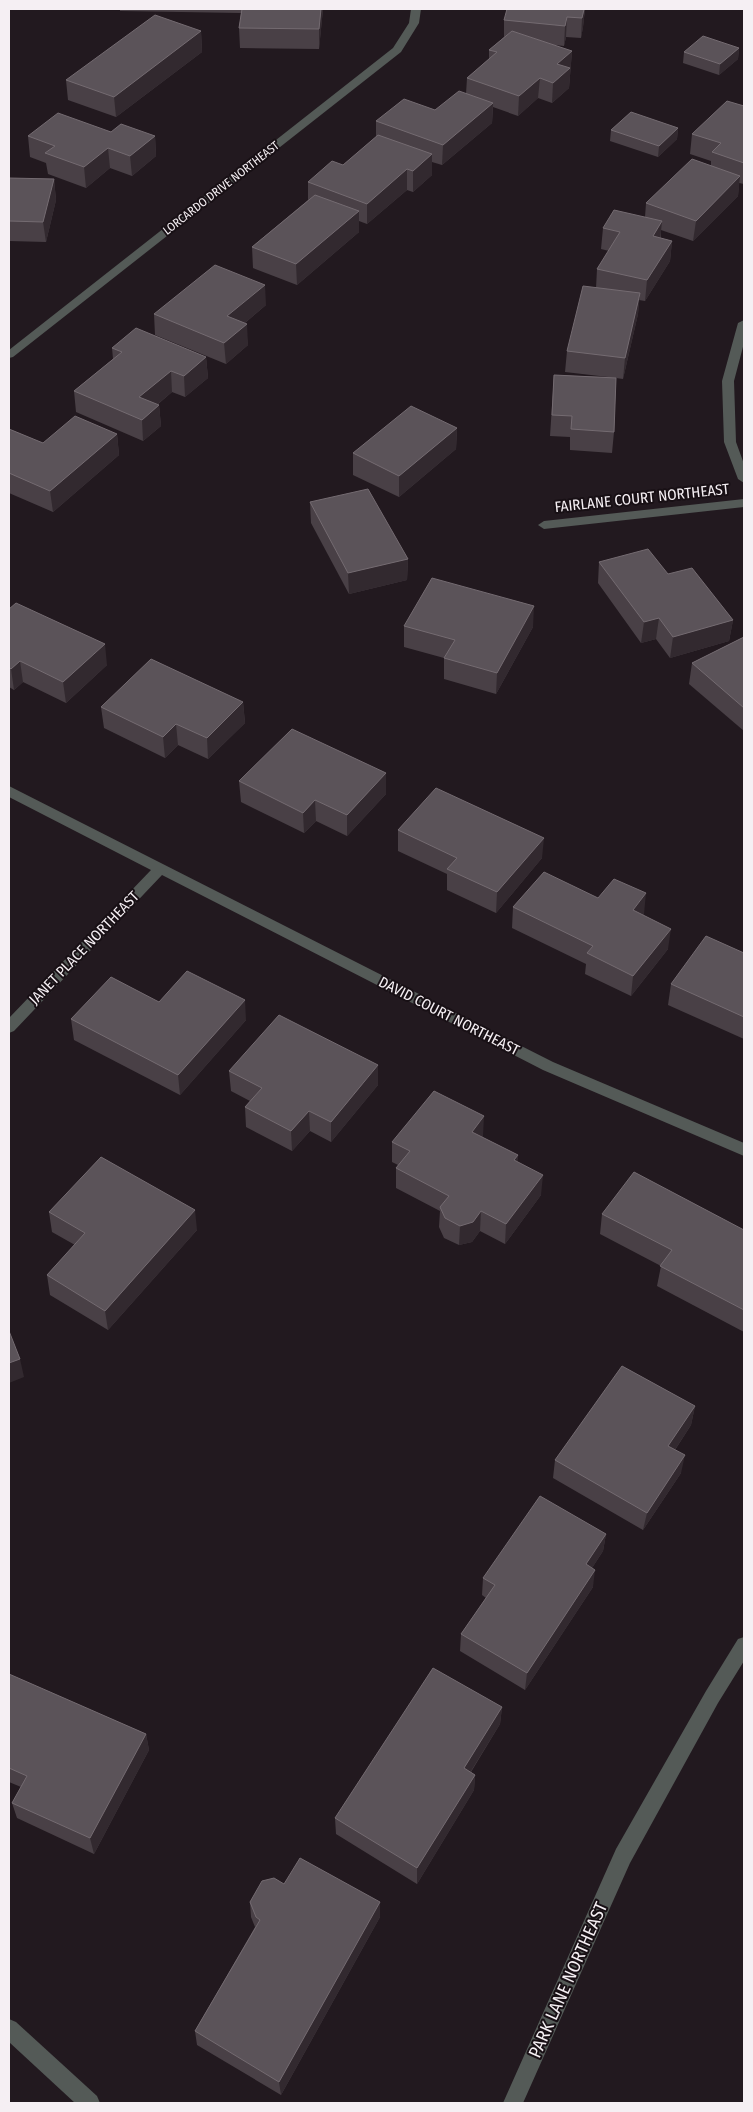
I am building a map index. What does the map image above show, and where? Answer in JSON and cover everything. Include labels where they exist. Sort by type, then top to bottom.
[{"type":"street","name":"LORCARDO DRIVE NORTHEAST","points":[[9,356],[397,50],[414,23],[416,9]]},
{"type":"street","points":[[744,322],[728,381],[730,442],[744,479]]},
{"type":"street","name":"FAIRLANE COURT NORTHEAST","points":[[544,525],[744,503]]},
{"type":"street","points":[[9,791],[160,869]]},
{"type":"street","name":"JANET PLACE NORTHEAST","points":[[9,1027],[160,869]]},
{"type":"street","name":"DAVID COURT NORTHEAST","points":[[160,869],[548,1066],[744,1150]]},
{"type":"street","name":"PARK LANE NORTHEAST","points":[[513,2103],[623,1856],[712,1697],[744,1645]]},
{"type":"street","points":[[9,2029],[90,2103]]},
{"type":"building","points":[[242,9],[321,9],[319,29],[239,28]]},
{"type":"building","points":[[507,9],[584,9],[582,18],[567,17],[565,26],[504,20]]},
{"type":"building","points":[[155,15],[201,31],[114,97],[66,80]]},
{"type":"building","points":[[512,31],[572,51],[557,64],[570,68],[553,83],[540,78],[519,96],[467,78],[497,52],[489,50]]},
{"type":"building","points":[[703,36],[739,48],[720,64],[684,52]]},
{"type":"building","points":[[459,91],[493,103],[443,145],[376,121],[404,99],[435,110]]},
{"type":"building","points":[[727,101],[744,106],[744,163],[712,152],[721,143],[692,134]]},
{"type":"building","points":[[631,112],[678,128],[659,146],[611,130]]},
{"type":"building","points":[[58,113],[111,132],[121,124],[155,136],[130,156],[108,148],[84,167],[45,153],[55,146],[28,136]]},
{"type":"building","points":[[378,135],[432,154],[413,171],[407,169],[367,204],[308,182],[332,161],[343,165]]},
{"type":"building","points":[[692,159],[740,176],[696,221],[646,203]]},
{"type":"building","points":[[9,178],[54,179],[43,222],[9,221]]},
{"type":"building","points":[[315,195],[359,211],[296,264],[252,247]]},
{"type":"building","points":[[614,210],[662,221],[653,236],[672,241],[647,280],[597,269],[620,232],[603,228]]},
{"type":"building","points":[[215,265],[265,285],[227,316],[247,324],[224,343],[154,314]]},
{"type":"building","points":[[583,286],[640,293],[625,358],[567,351]]},
{"type":"building","points":[[136,328],[206,357],[184,376],[171,371],[139,397],[159,405],[142,420],[74,391],[122,352],[112,348]]},
{"type":"building","points":[[554,375],[616,378],[614,432],[571,429],[572,416],[552,415]]},
{"type":"building","points":[[411,406],[457,428],[399,476],[353,453]]},
{"type":"building","points":[[75,416],[117,434],[50,491],[9,473],[9,429],[43,443]]},
{"type":"building","points":[[368,489],[408,559],[348,573],[310,502]]},
{"type":"building","points":[[648,549],[668,574],[692,568],[733,620],[673,637],[659,618],[644,622],[599,562]]},
{"type":"building","points":[[432,578],[534,606],[497,673],[444,658],[455,640],[404,626]]},
{"type":"building","points":[[16,603],[105,644],[63,682],[20,661],[11,669],[9,667],[9,609]]},
{"type":"building","points":[[744,637],[744,708],[692,663]]},
{"type":"building","points":[[151,659],[243,702],[207,738],[176,724],[163,737],[101,707]]},
{"type":"building","points":[[292,729],[386,773],[347,815],[315,800],[303,813],[239,781]]},
{"type":"building","points":[[436,788],[544,838],[497,892],[447,869],[457,858],[398,830]]},
{"type":"building","points":[[544,872],[598,898],[614,879],[646,893],[633,910],[671,929],[633,976],[587,953],[593,946],[513,907]]},
{"type":"building","points":[[706,936],[744,953],[744,1017],[671,984]]},
{"type":"building","points":[[187,971],[245,1000],[178,1075],[71,1019],[111,977],[159,1002]]},
{"type":"building","points":[[279,1015],[378,1065],[331,1122],[309,1111],[291,1131],[245,1107],[262,1088],[229,1071]]},
{"type":"building","points":[[434,1091],[484,1116],[472,1132],[518,1155],[514,1160],[543,1175],[506,1224],[481,1211],[473,1222],[460,1226],[445,1218],[440,1207],[449,1196],[396,1168],[410,1151],[392,1142]]},
{"type":"building","points":[[101,1157],[195,1210],[105,1311],[47,1275],[85,1233],[49,1212]]},
{"type":"building","points":[[634,1172],[744,1230],[744,1310],[660,1266],[672,1250],[602,1214]]},
{"type":"building","points":[[9,1331],[20,1359],[9,1363]]},
{"type":"building","points":[[622,1366],[695,1406],[668,1446],[685,1455],[647,1513],[555,1460]]},
{"type":"building","points":[[540,1496],[606,1534],[586,1564],[595,1570],[527,1673],[461,1634],[495,1585],[483,1578]]},
{"type":"building","points":[[433,1668],[502,1707],[464,1768],[475,1775],[417,1868],[335,1818]]},
{"type":"building","points":[[9,1674],[146,1734],[90,1838],[12,1803],[27,1776],[9,1768]]},
{"type":"building","points":[[300,1858],[380,1902],[279,2082],[195,2031],[260,1920],[256,1917],[250,1902],[262,1881],[274,1878],[284,1884]]}]
